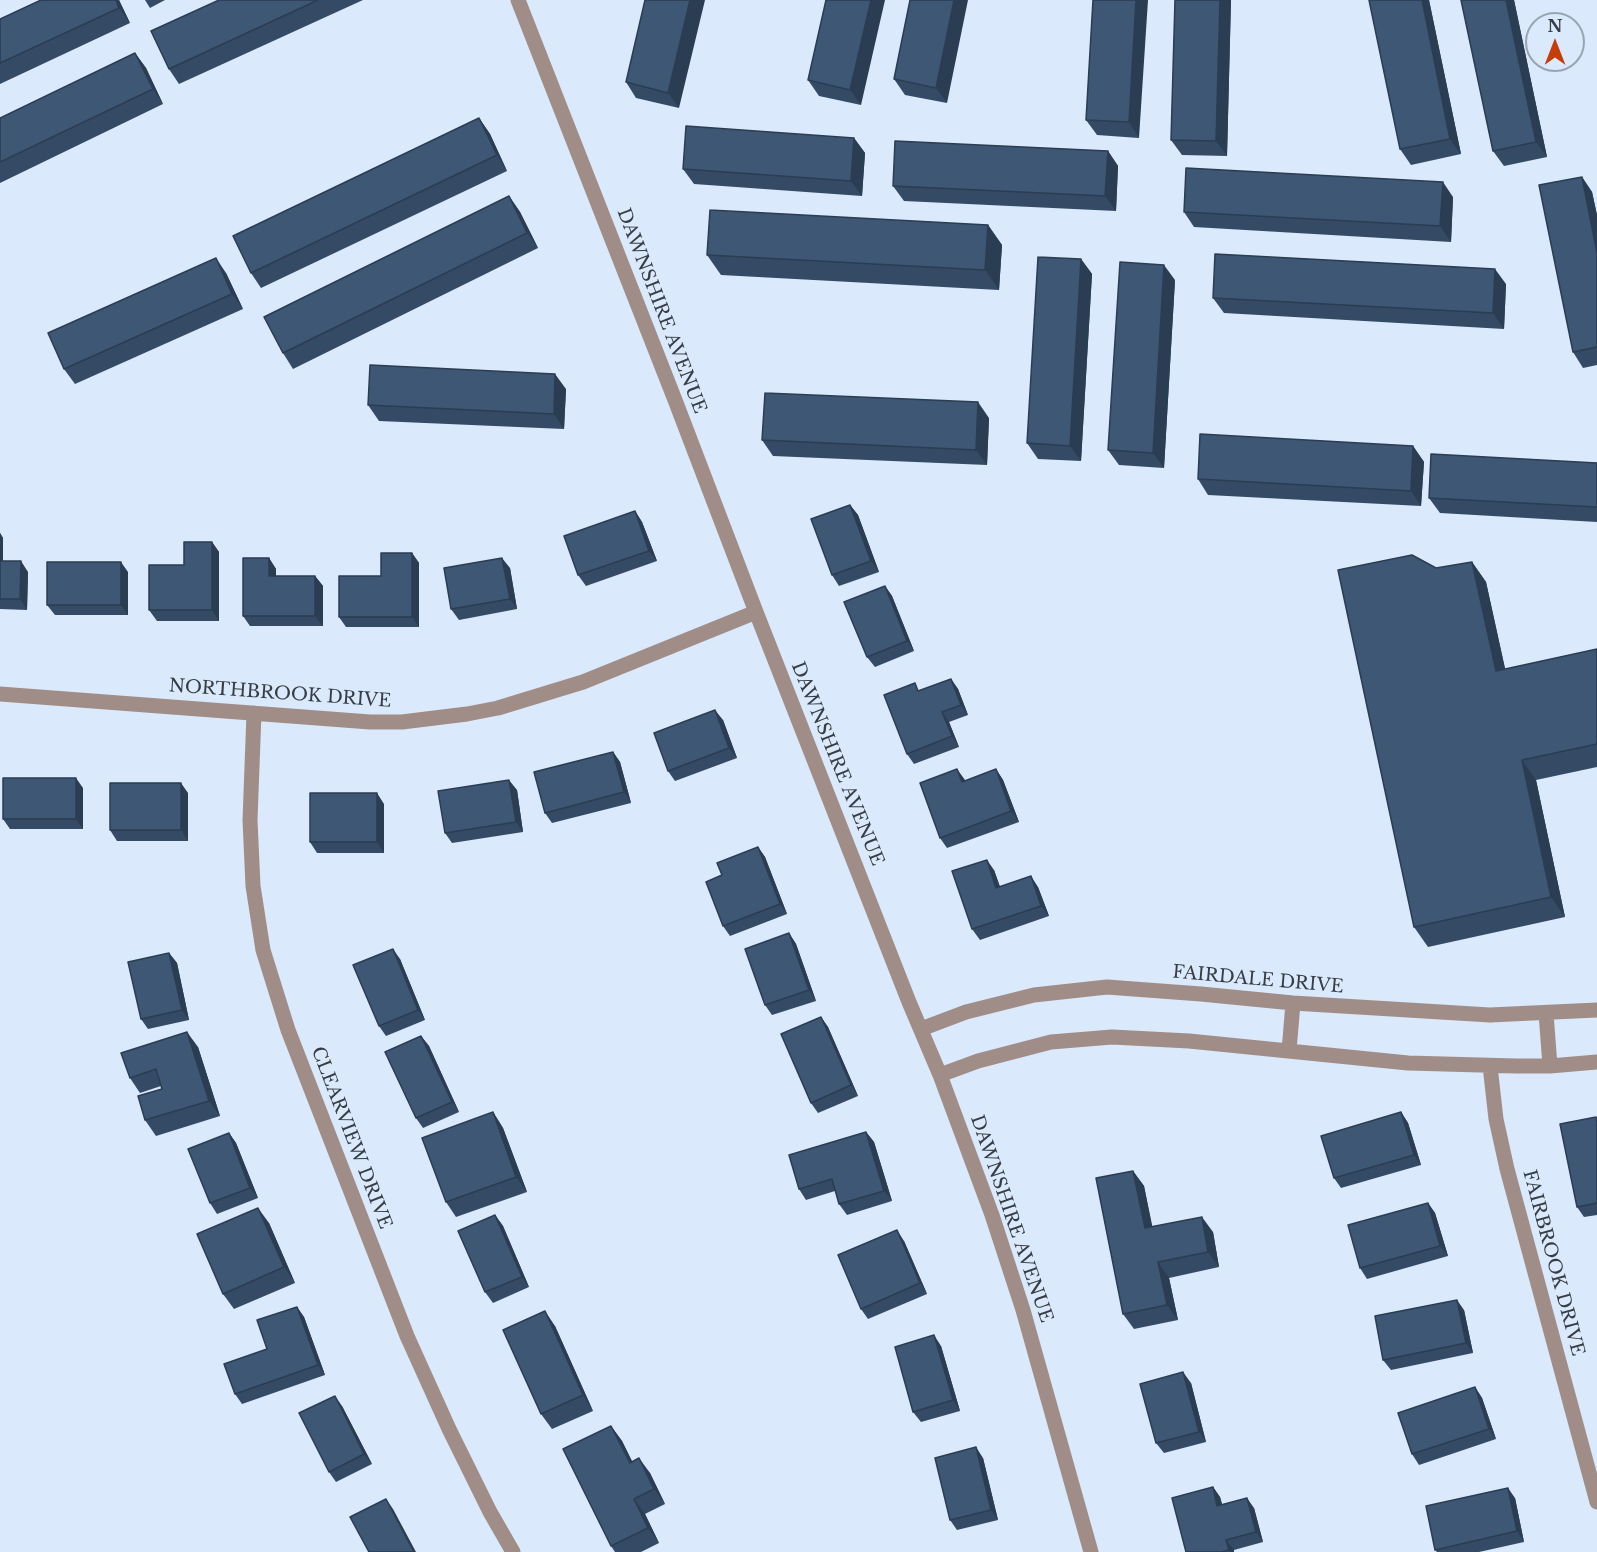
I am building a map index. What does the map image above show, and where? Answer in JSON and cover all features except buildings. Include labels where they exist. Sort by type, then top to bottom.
[{"type":"street","name":"DAWNSHIRE AVENUE","points":[[518,0],[756,612],[940,1075],[992,1215],[1023,1310],[1091,1552]]},
{"type":"street","name":"NORTHBROOK DRIVE","points":[[0,694],[370,722],[402,722],[498,708],[583,682],[756,612]]},
{"type":"street","name":"CLEARVIEW DRIVE","points":[[254,713],[250,820],[253,886],[263,950],[270,973],[288,1030],[407,1336],[448,1429],[513,1552]]},
{"type":"street","name":"FAIRDALE DRIVE","points":[[921,1029],[966,1012],[1034,995],[1107,987],[1293,1003],[1490,1015],[1597,1010]]},
{"type":"street","points":[[1289,1051],[1293,1003]]},
{"type":"street","points":[[1546,1013],[1550,1066]]},
{"type":"street","points":[[940,1075],[978,1061],[1051,1042],[1112,1037],[1189,1041],[1408,1063],[1550,1066],[1597,1062]]},
{"type":"street","name":"FAIRBROOK DRIVE","points":[[1490,1066],[1496,1119],[1507,1169],[1597,1502]]}]
